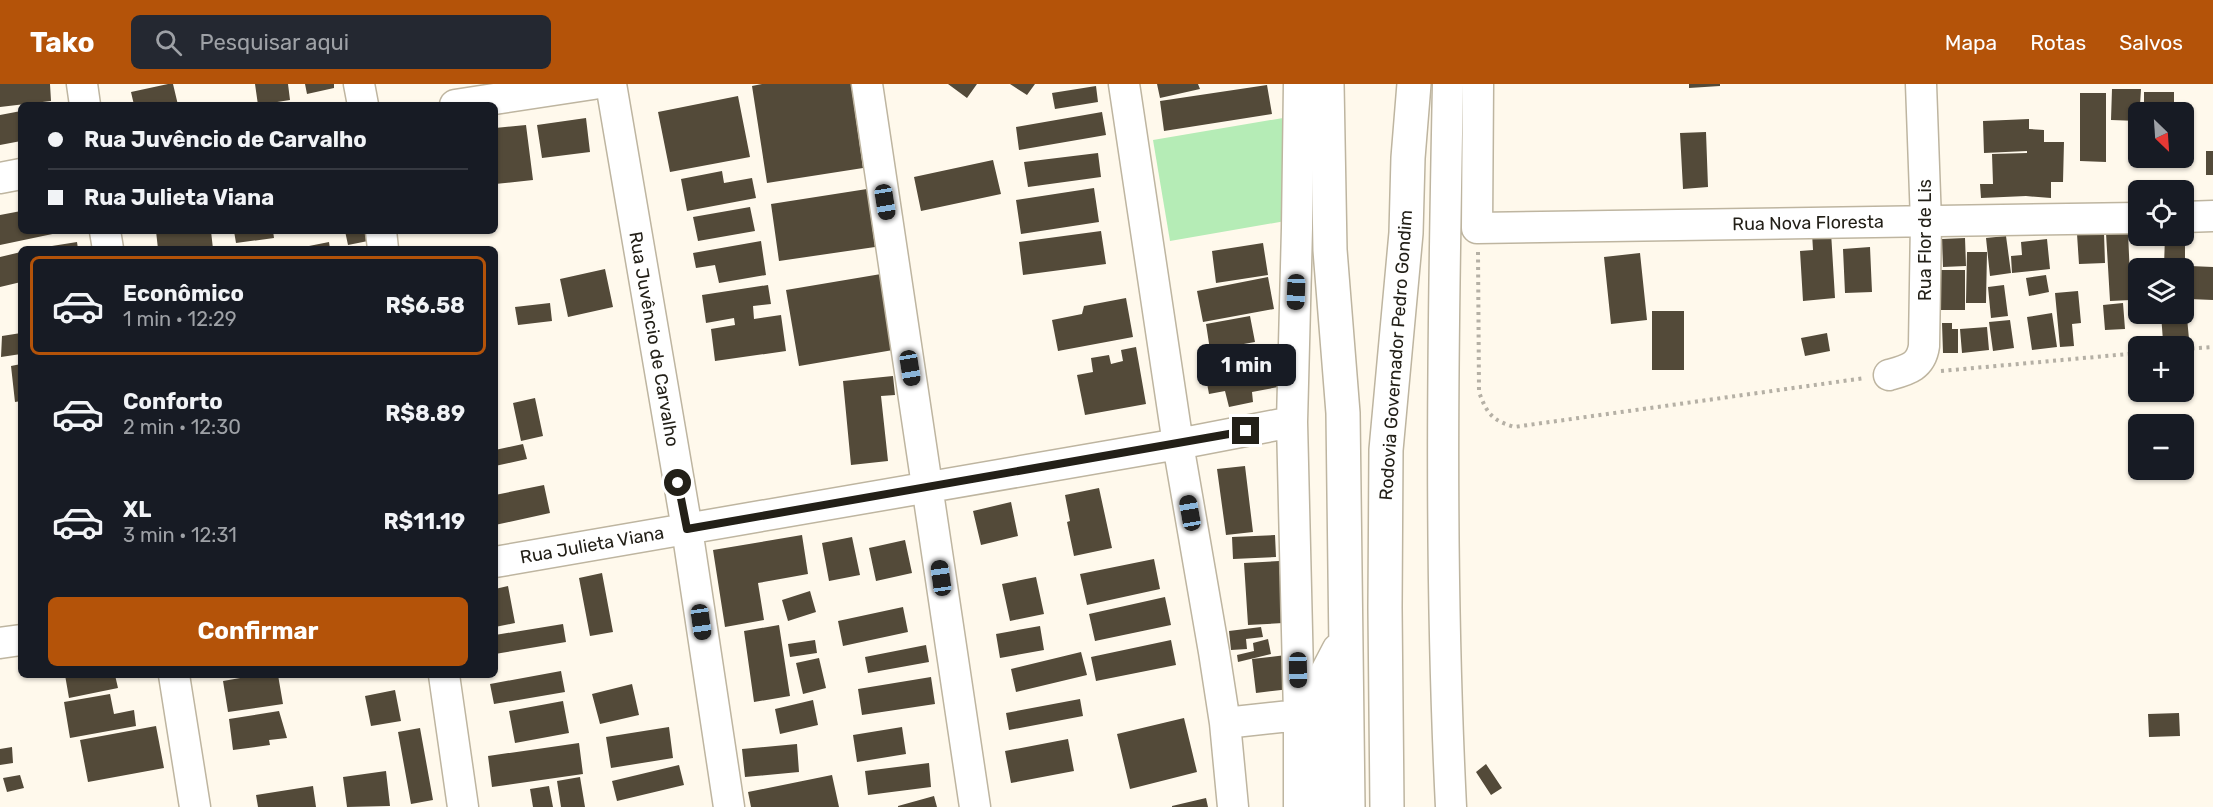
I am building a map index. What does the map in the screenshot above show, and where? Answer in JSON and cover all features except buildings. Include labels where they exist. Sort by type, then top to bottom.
[{"type":"highway","points":[[1327,84],[1330,250],[1343,413],[1348,807]]},
{"type":"highway","name":"Rodovia Governador Pedro Gondim","points":[[1386,807],[1384,608],[1386,450],[1406,233],[1408,158],[1414,84]]},
{"type":"highway","points":[[1315,807],[1325,680],[1347,636]]},
{"type":"street","points":[[82,84],[85,102]]},
{"type":"street","points":[[359,84],[362,102]]},
{"type":"street","points":[[475,102],[593,84]]},
{"type":"street","name":"Rua Juvêncio de Carvalho","points":[[610,84],[687,529],[729,807]]},
{"type":"street","points":[[867,84],[975,807]]},
{"type":"street","points":[[1124,84],[1178,444],[1225,723],[1233,807]]},
{"type":"street","points":[[1299,84],[1298,228],[1292,422],[1299,807]]},
{"type":"street","points":[[1448,84],[1443,342],[1446,715],[1451,807]]},
{"type":"street","points":[[1477,228],[1478,84]]},
{"type":"street","name":"Rua Flor de Lis","points":[[1889,375],[1909,370],[1918,363],[1923,355],[1926,222],[1921,84]]},
{"type":"street","points":[[0,178],[18,175]]},
{"type":"street","points":[[2194,217],[2213,216]]},
{"type":"street","name":"Rua Nova Floresta","points":[[1477,228],[2128,218]]},
{"type":"street","name":"Rua Julieta Viana","points":[[498,561],[1178,444],[1292,422]]},
{"type":"street","points":[[0,643],[18,640]]},
{"type":"street","points":[[174,678],[195,807]]},
{"type":"street","points":[[444,678],[463,807]]},
{"type":"street","points":[[1225,723],[1299,715]]},
{"type":"path","points":[[1477,228],[1479,392],[1485,408],[1496,421],[1514,427],[1889,375]]},
{"type":"path","points":[[2194,348],[2213,346]]},
{"type":"path","points":[[1936,371],[2128,354]]},
{"type":"green space","points":[[1283,118],[1291,220],[1170,241],[1153,140]]},
{"type":"route","points":[[678,483],[687,529],[1246,431]]}]
